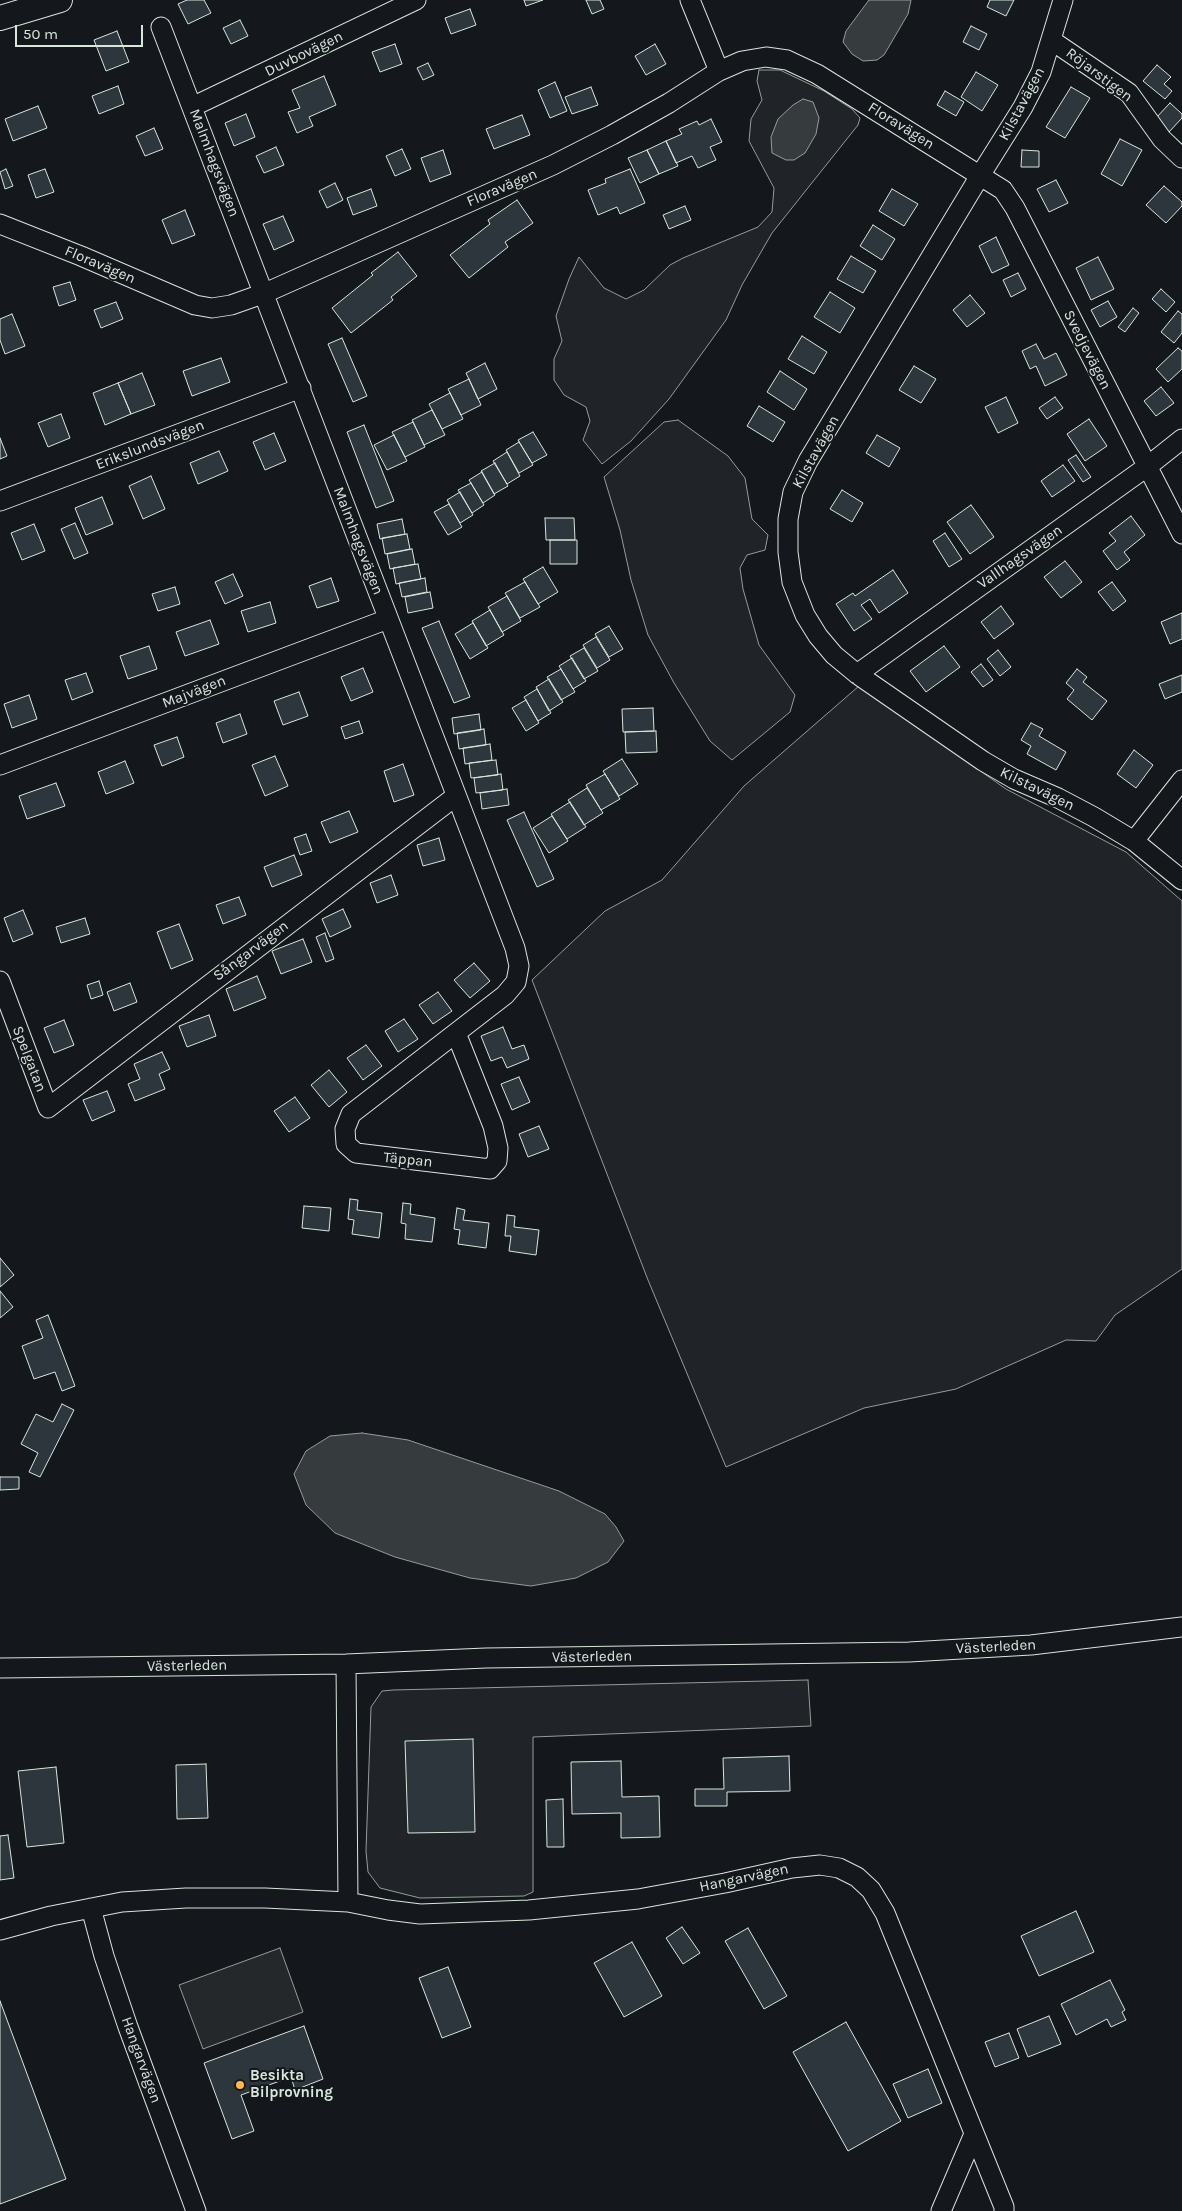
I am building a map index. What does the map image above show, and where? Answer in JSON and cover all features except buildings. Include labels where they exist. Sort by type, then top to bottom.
[{"type":"main road","points":[[0,18],[60,0]]},
{"type":"street","name":"Duvbovägen","points":[[192,107],[416,0]]},
{"type":"street","points":[[690,0],[720,71]]},
{"type":"street","name":"Kilstavägen","points":[[1063,0],[1041,72],[1023,107],[980,174],[808,461],[793,492],[788,519],[792,582],[805,615],[818,636],[834,655],[857,674],[983,761],[1014,779],[1058,798],[1094,817],[1134,842],[1182,880]]},
{"type":"street","name":"Malmhagsvägen","points":[[161,27],[265,293],[515,948],[519,966],[516,982],[505,994],[456,1033]]},
{"type":"street","name":"Röjarstigen","points":[[1051,40],[1129,93],[1162,139],[1182,158]]},
{"type":"street","name":"Floravägen","points":[[0,224],[81,256],[194,305],[212,308],[231,305],[265,293],[553,165],[669,103],[720,71],[742,61],[766,57],[787,60],[817,74],[980,174]]},
{"type":"street","name":"Svedjevägen","points":[[980,174],[1003,190],[1015,208],[1182,534]]},
{"type":"street","name":"Erikslundsvägen","points":[[0,501],[300,388]]},
{"type":"street","name":"Vallhagsvägen","points":[[857,674],[1148,466],[1182,439]]},
{"type":"street","name":"Majvägen","points":[[0,765],[388,619]]},
{"type":"street","points":[[1134,842],[1182,780]]},
{"type":"street","name":"Sångarvägen","points":[[48,1108],[456,796]]},
{"type":"street","name":"Spelgatan","points":[[0,981],[48,1108]]},
{"type":"street","name":"Täppan","points":[[456,1033],[493,1126],[498,1148],[497,1161],[490,1169],[356,1153],[346,1144],[345,1129],[351,1114],[456,1033]]},
{"type":"street","name":"Västerleden","points":[[0,1668],[346,1664],[486,1658],[909,1652],[1031,1645],[1182,1627]]},
{"type":"street","points":[[346,1664],[348,1902]]},
{"type":"street","name":"Hangarvägen","points":[[0,1930],[51,1916],[122,1902],[186,1898],[265,1898],[348,1902],[420,1914],[529,1910],[638,1899],[726,1883],[792,1868],[820,1865],[839,1868],[857,1877],[871,1890],[885,1913],[1004,2211]]},
{"type":"street","name":"Hangarvägen","points":[[91,1908],[104,1956],[128,2027],[196,2211]]},
{"type":"street","points":[[941,2211],[974,2134]]},
{"type":"shaded area","points":[[869,0],[911,0],[908,14],[884,55],[877,60],[863,61],[852,54],[843,42],[846,31]]},
{"type":"shaded area","points":[[759,70],[780,70],[824,91],[852,109],[860,118],[858,125],[772,233],[742,285],[726,320],[669,399],[631,441],[602,464],[583,440],[590,421],[586,407],[564,395],[554,380],[554,359],[562,341],[556,316],[569,279],[579,257],[604,288],[626,299],[644,290],[670,265],[758,227],[772,212],[774,188],[749,141],[751,119],[762,100],[757,81]]},
{"type":"shaded area","points":[[803,99],[813,102],[819,118],[816,134],[805,153],[794,160],[786,160],[772,153],[771,137],[778,119],[793,105]]},
{"type":"shaded area","points":[[678,420],[728,456],[745,478],[752,519],[768,535],[765,550],[747,555],[740,568],[743,589],[759,645],[795,695],[790,712],[732,760],[710,741],[674,683],[648,635],[631,580],[620,530],[604,477],[664,422]]},
{"type":"shaded area","points":[[859,686],[1006,789],[1126,852],[1182,901],[1182,1269],[1115,1315],[1096,1341],[1066,1340],[956,1389],[864,1408],[726,1467],[648,1280],[532,980],[605,911],[662,880],[744,786]]},
{"type":"shaded area","points":[[362,1433],[408,1440],[559,1491],[605,1514],[616,1527],[624,1541],[608,1562],[576,1578],[531,1586],[470,1578],[395,1557],[335,1533],[306,1505],[294,1474],[306,1451],[330,1436]]},
{"type":"shaded area","points":[[808,1680],[811,1726],[533,1737],[533,1892],[524,1896],[420,1898],[380,1888],[368,1872],[366,1851],[371,1707],[382,1691]]},
{"type":"shaded area","points":[[280,1948],[303,2012],[203,2049],[179,1985]]},
{"type":"place","name":"Besikta Bilprovning","points":[[240,2085]]}]
